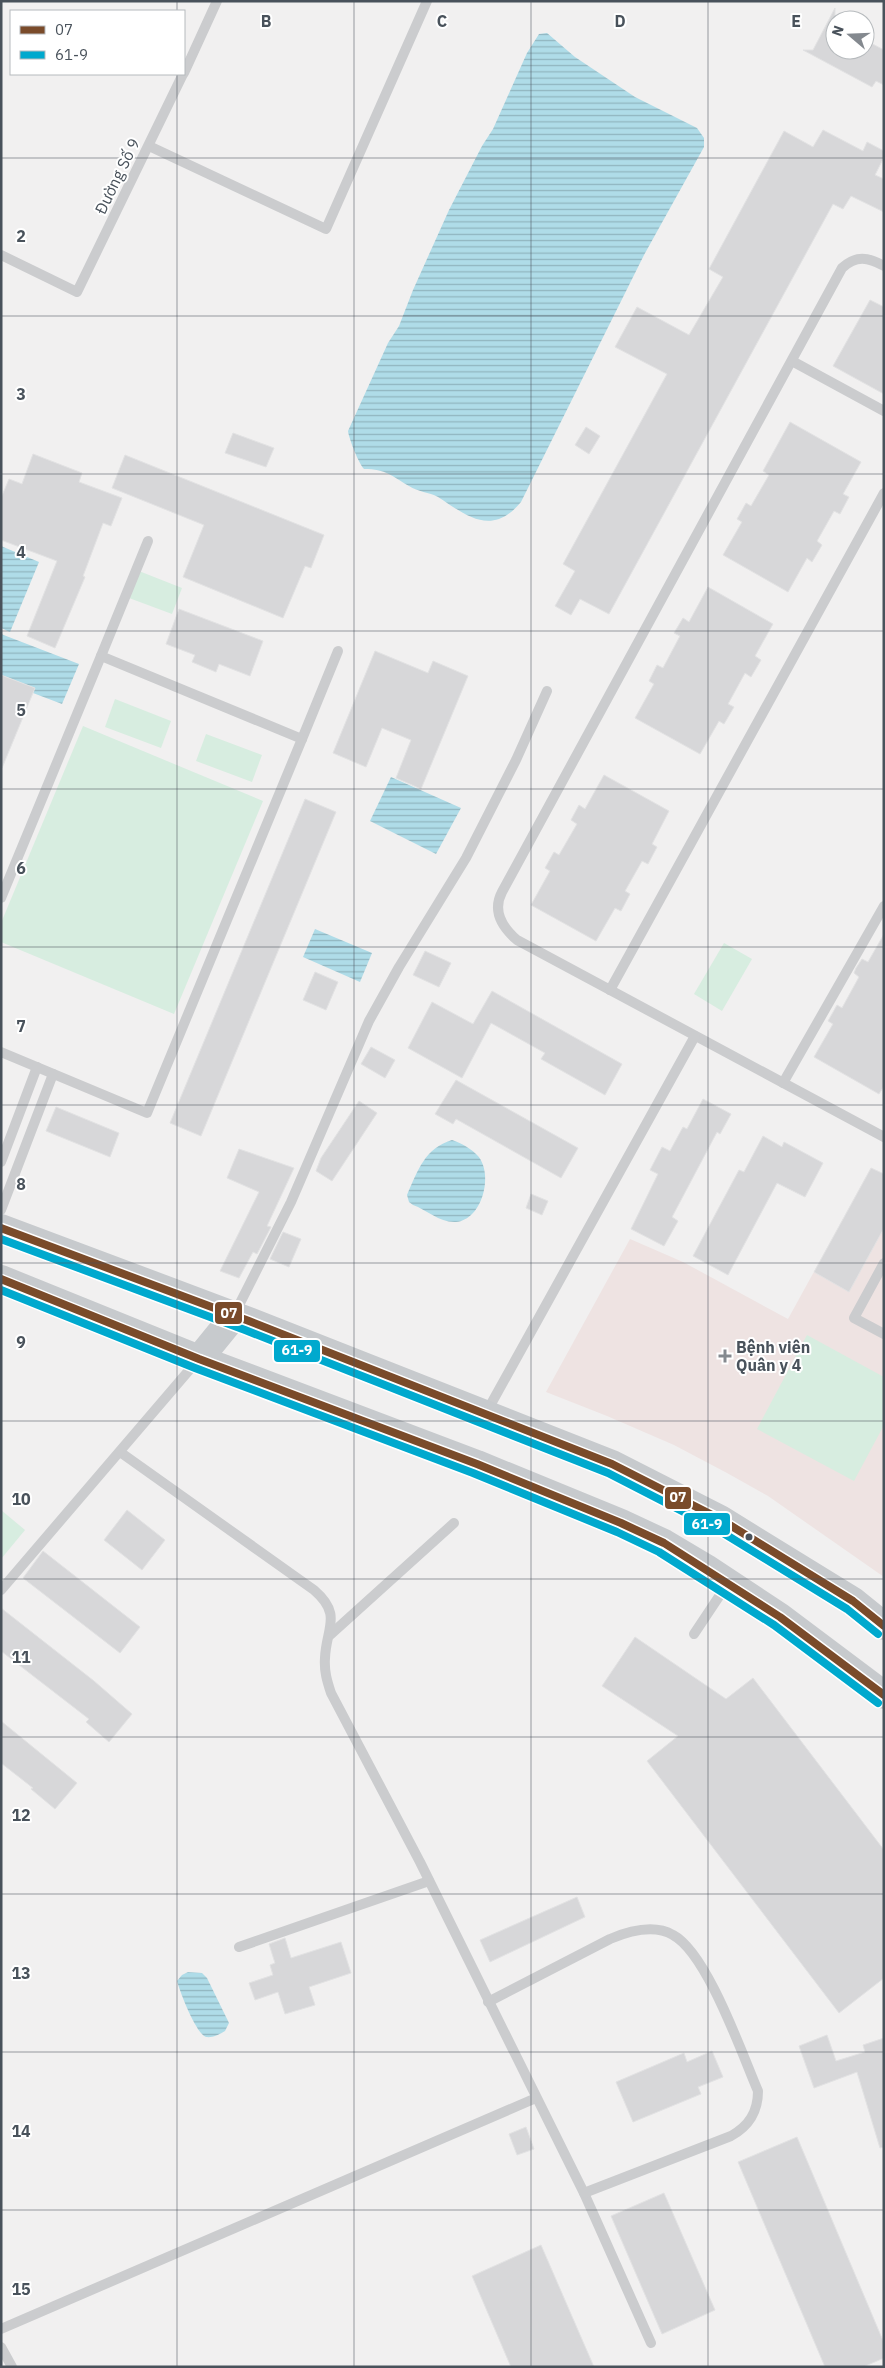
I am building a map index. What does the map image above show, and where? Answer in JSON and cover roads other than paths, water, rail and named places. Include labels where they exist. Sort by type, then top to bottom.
[{"type":"main road","points":[[1,1228],[234,1316],[485,1416],[612,1464],[720,1519],[853,1601],[884,1626]]},
{"type":"main road","points":[[1,1279],[198,1360],[477,1464],[621,1523],[664,1543],[780,1616],[884,1694]]},
{"type":"main road","points":[[198,1360],[234,1316]]},
{"type":"lane","name":"Đường Số 9","points":[[185,71],[217,1]]},
{"type":"lane","points":[[149,146],[326,229],[427,1]]},
{"type":"lane","name":"Đường Số 9","points":[[1,255],[77,292],[183,75]]},
{"type":"lane","points":[[884,266],[868,258],[861,258],[848,263],[842,268],[498,899],[497,906],[504,927],[517,940],[884,1137]]},
{"type":"lane","points":[[792,361],[884,411]]},
{"type":"lane","points":[[610,990],[884,493]]},
{"type":"lane","points":[[1,898],[148,541]]},
{"type":"lane","points":[[1,1052],[147,1113],[338,651]]},
{"type":"lane","points":[[100,656],[302,739]]},
{"type":"lane","points":[[234,1316],[291,1202],[372,1014],[466,858],[516,760],[548,691]]},
{"type":"lane","points":[[783,1083],[884,906]]},
{"type":"lane","points":[[485,1416],[696,1036]]},
{"type":"lane","points":[[1,1162],[37,1067]]},
{"type":"lane","points":[[1,1210],[53,1074]]},
{"type":"lane","points":[[884,1263],[854,1318],[884,1334]]},
{"type":"lane","points":[[1,1590],[198,1360]]},
{"type":"lane","points":[[120,1452],[322,1597],[332,1615],[325,1657],[325,1669],[329,1687],[429,1881],[584,2192],[651,2342]]},
{"type":"lane","points":[[330,1636],[454,1523]]},
{"type":"lane","points":[[694,1634],[728,1583]]},
{"type":"lane","points":[[239,1947],[429,1881]]},
{"type":"lane","points":[[488,2002],[610,1939],[632,1931],[653,1930],[673,1935],[689,1948],[706,1971],[758,2091],[758,2100],[752,2117],[739,2131],[731,2136],[584,2192]]},
{"type":"lane","points":[[1,2329],[536,2098]]},
{"type":"lane","points":[[1,2347],[12,2367]]},
{"type":"water","points":[[547,33],[575,57],[635,97],[697,128],[704,138],[704,147],[644,255],[521,502],[510,513],[500,519],[480,520],[459,511],[435,495],[412,488],[388,474],[378,470],[364,469],[354,451],[348,431],[388,343],[399,326],[449,210],[482,146],[493,129],[527,53],[539,34]]},
{"type":"water","points":[[1,546],[39,562],[10,632],[1,628]]},
{"type":"water","points":[[1,634],[79,664],[62,704],[33,693],[34,688],[4,676],[1,681]]},
{"type":"water","points":[[391,777],[461,808],[436,854],[370,821]]},
{"type":"water","points":[[315,929],[372,953],[360,982],[303,957]]},
{"type":"water","points":[[452,1140],[476,1153],[483,1164],[485,1174],[485,1185],[479,1205],[473,1214],[456,1222],[444,1220],[413,1205],[409,1202],[407,1195],[419,1169],[429,1154],[435,1148]]},
{"type":"water","points":[[188,1972],[202,1973],[207,1978],[229,2023],[225,2031],[206,2037],[198,2029],[181,1994],[177,1981]]},
{"type":"place","name":"Bệnh viên Quân y 4","points":[[725,1356]]}]
